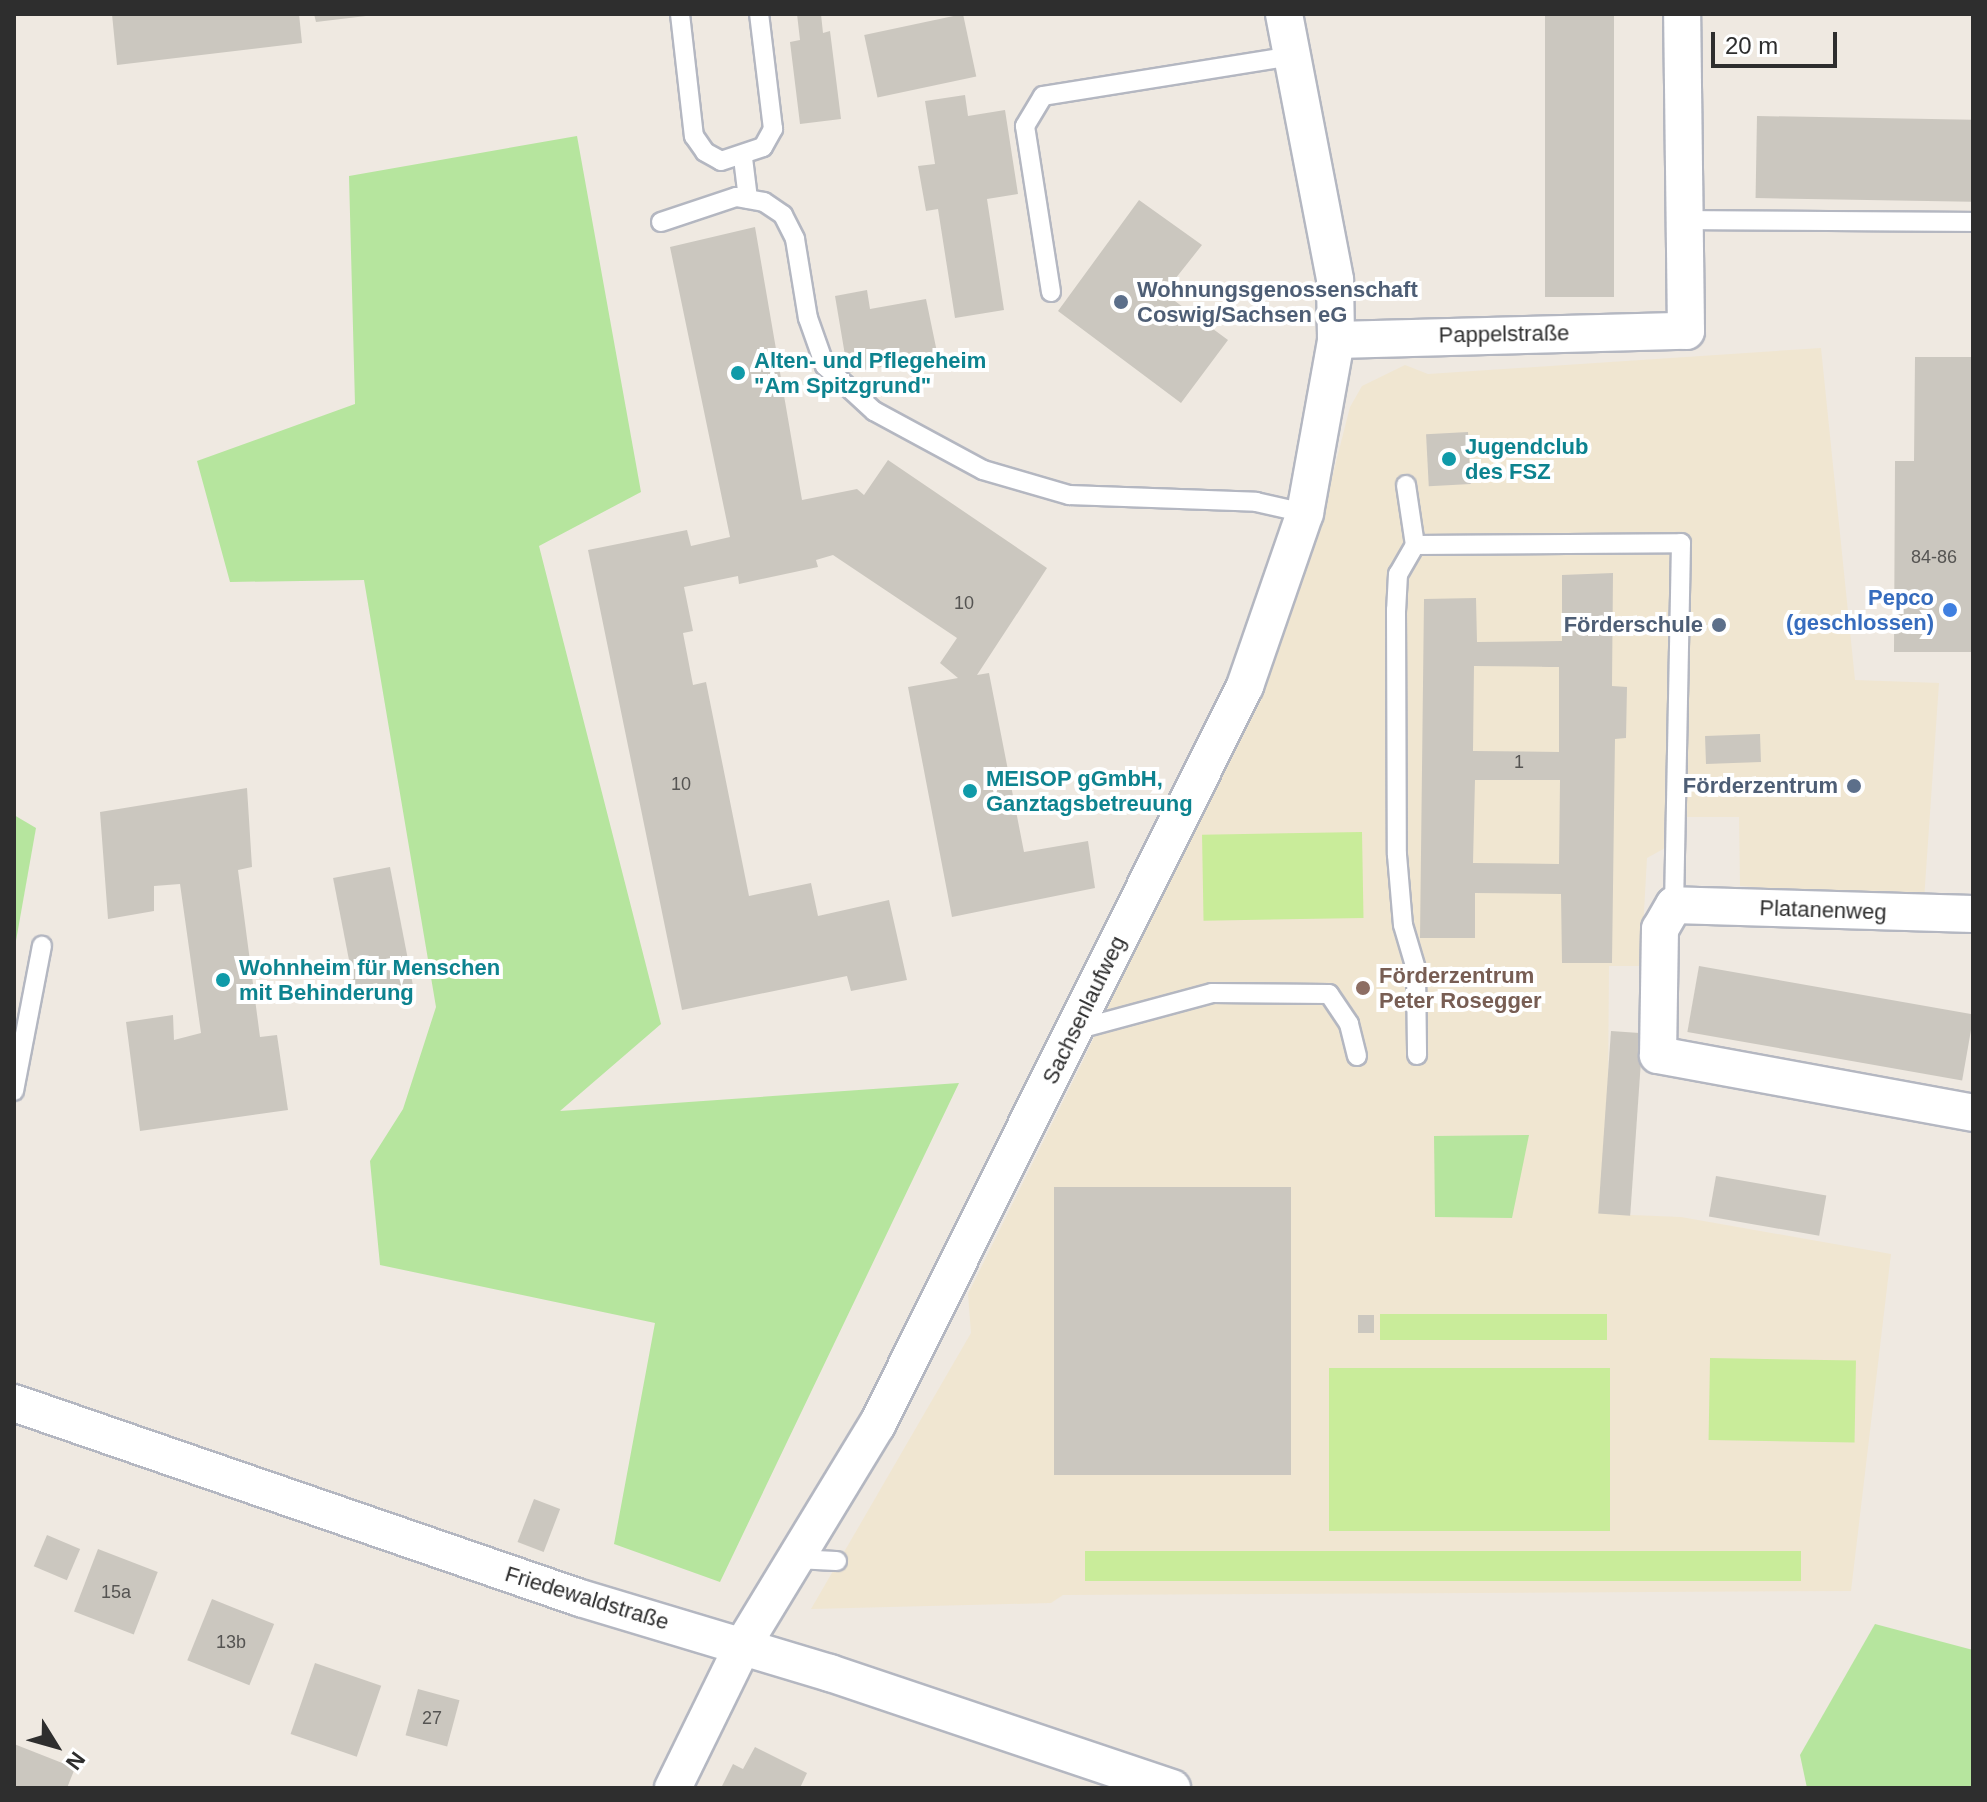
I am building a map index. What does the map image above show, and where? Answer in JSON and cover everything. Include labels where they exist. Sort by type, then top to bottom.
[{"type":"street","points":[[1284,14],[1335,280],[1336,340]]},
{"type":"street","name":"Pappelstraße","points":[[1336,340],[1686,331],[1682,14]]},
{"type":"street","name":"Sachsenlaufweg","points":[[673,1788],[743,1645],[877,1425],[1245,686],[1305,513],[1336,340]]},
{"type":"street","points":[[1674,905],[1660,929],[1658,1055],[1973,1113]]},
{"type":"street","name":"Platanenweg","points":[[1674,905],[1973,914]]},
{"type":"street","name":"Friedewaldstraße","points":[[14,1403],[580,1598],[743,1645],[1165,1787]]},
{"type":"lane","points":[[680,14],[694,136],[705,152],[721,161],[743,158],[763,147],[773,129],[759,14]]},
{"type":"lane","points":[[1051,292],[1025,126],[1043,96],[1292,56]]},
{"type":"lane","points":[[743,158],[748,199]]},
{"type":"lane","points":[[661,222],[736,197],[764,202],[783,215],[795,239],[808,318],[825,366],[874,411],[983,470],[1048,491],[1256,502],[1305,513]]},
{"type":"lane","points":[[1684,220],[1973,222]]},
{"type":"lane","points":[[1406,485],[1415,545],[1398,574],[1397,855],[1403,925],[1416,969],[1417,1055]]},
{"type":"lane","points":[[1415,545],[1681,543],[1674,905]]},
{"type":"lane","points":[[14,1091],[42,946]]},
{"type":"lane","points":[[1075,1030],[1212,993],[1329,994],[1349,1024],[1357,1056]]},
{"type":"lane","points":[[795,1559],[837,1561]]},
{"type":"shaded area","name":"Förderzentrum Peter Rosegger","points":[[1821,348],[1855,680],[1939,683],[1924,900],[1740,886],[1739,817],[1666,817],[1665,848],[1647,858],[1641,966],[1609,966],[1607,1214],[1681,1217],[1891,1254],[1851,1591],[1063,1595],[1051,1603],[811,1609],[971,1333],[968,1294],[1083,1061],[1224,756],[1320,525],[1350,407],[1362,386],[1405,365],[1428,374]]},
{"type":"green space","points":[[577,136],[641,492],[539,546],[661,1024],[560,1111],[959,1083],[720,1582],[614,1544],[655,1323],[380,1265],[370,1161],[403,1109],[436,1007],[364,580],[230,582],[197,461],[355,404],[349,176]]},
{"type":"green space","points":[[14,815],[36,828],[14,952]]},
{"type":"green space","points":[[1362,832],[1364,918],[1204,921],[1202,835]]},
{"type":"green space","points":[[1529,1135],[1512,1218],[1435,1217],[1434,1136]]},
{"type":"green space","points":[[1380,1314],[1607,1314],[1607,1340],[1380,1340]]},
{"type":"green space","points":[[1710,1358],[1856,1361],[1855,1443],[1709,1440]]},
{"type":"green space","points":[[1329,1368],[1610,1368],[1610,1531],[1329,1531]]},
{"type":"green space","points":[[1085,1551],[1801,1551],[1801,1581],[1085,1581]]},
{"type":"green space","points":[[1875,1624],[1973,1650],[1973,1788],[1807,1788],[1800,1755]]},
{"type":"building","points":[[112,14],[299,14],[302,43],[117,65]]},
{"type":"building","points":[[314,14],[366,14],[366,16],[316,22]]},
{"type":"building","points":[[797,14],[821,14],[823,33],[830,31],[841,119],[800,124],[790,42],[800,40]]},
{"type":"building","points":[[963,14],[976,77],[878,98],[864,35]]},
{"type":"building","points":[[1545,14],[1614,14],[1614,297],[1545,297]]},
{"type":"building","points":[[965,95],[968,116],[1005,110],[1018,194],[987,199],[1004,310],[955,318],[938,209],[926,211],[918,166],[935,164],[925,101]]},
{"type":"building","points":[[1757,116],[1973,120],[1972,202],[1756,198]]},
{"type":"building","name":"Wohnungsgenossenschaft Coswig/Sachsen eG","points":[[1139,200],[1202,245],[1164,293],[1228,340],[1181,403],[1058,311]]},
{"type":"building","points":[[755,227],[802,500],[857,489],[864,495],[888,460],[1047,568],[977,675],[989,673],[1024,852],[1088,841],[1095,888],[952,917],[908,687],[958,678],[940,663],[957,638],[833,555],[816,560],[818,567],[739,584],[738,576],[684,587],[693,631],[683,633],[693,685],[706,682],[749,896],[811,883],[818,916],[889,900],[907,980],[851,991],[847,976],[682,1010],[588,550],[687,530],[691,546],[730,537],[670,247]]},
{"type":"building","points":[[867,290],[870,309],[926,299],[938,357],[848,373],[835,296]]},
{"type":"building","points":[[1915,357],[1973,357],[1973,652],[1894,652],[1895,461],[1914,461]]},
{"type":"building","name":"Jugendclub des FSZ","points":[[1468,432],[1471,484],[1429,486],[1426,434]]},
{"type":"building","points":[[1613,573],[1612,686],[1627,687],[1626,738],[1615,739],[1612,963],[1562,963],[1561,894],[1475,893],[1475,938],[1420,938],[1424,599],[1476,598],[1477,642],[1562,641],[1562,575]],"holes":[[[1474,666],[1559,667],[1559,752],[1473,751]],[[1475,780],[1560,780],[1559,864],[1473,863]]]},
{"type":"building","points":[[1760,734],[1761,762],[1706,764],[1705,736]]},
{"type":"building","name":"Wohnheim für Menschen mit Behinderung","points":[[247,788],[252,867],[238,870],[260,1037],[277,1035],[288,1110],[140,1131],[126,1022],[173,1015],[174,1040],[201,1033],[180,884],[154,886],[154,911],[108,919],[100,812]]},
{"type":"building","points":[[390,867],[414,992],[357,1003],[333,878]]},
{"type":"building","points":[[1699,966],[1973,1014],[1962,1080],[1687,1032]]},
{"type":"building","points":[[1611,1031],[1643,1033],[1630,1216],[1598,1214]]},
{"type":"building","points":[[1716,1176],[1826,1195],[1819,1236],[1709,1216]]},
{"type":"building","points":[[1054,1187],[1291,1187],[1291,1475],[1054,1475]]},
{"type":"building","points":[[1358,1315],[1374,1315],[1374,1333],[1358,1333]]},
{"type":"building","points":[[534,1499],[560,1509],[544,1552],[518,1542]]},
{"type":"building","points":[[47,1535],[80,1549],[67,1580],[34,1566]]},
{"type":"building","points":[[98,1549],[158,1572],[134,1634],[74,1612]]},
{"type":"building","points":[[212,1599],[274,1624],[249,1685],[187,1660]]},
{"type":"building","points":[[315,1663],[381,1686],[357,1757],[291,1734]]},
{"type":"building","points":[[418,1689],[460,1700],[447,1746],[406,1735]]},
{"type":"building","points":[[14,1744],[75,1768],[67,1788],[14,1788]]},
{"type":"building","points":[[755,1747],[807,1773],[800,1788],[721,1788],[733,1764],[743,1769]]},
{"type":"place","name":"Wohnungsgenossenschaft Coswig/Sachsen eG","points":[[1121,302]]},
{"type":"place","name":"Alten- und Pflegeheim \"Am Spitzgrund\"","points":[[738,373]]},
{"type":"place","name":"Jugendclub des FSZ","points":[[1449,459]]},
{"type":"place","name":"Pepco (geschlossen)","points":[[1950,610]]},
{"type":"place","name":"Förderschule","points":[[1719,625]]},
{"type":"place","name":"Förderzentrum","points":[[1854,786]]},
{"type":"place","name":"MEISOP gGmbH, Ganztagsbetreuung","points":[[970,791]]},
{"type":"place","name":"Wohnheim für Menschen mit Behinderung","points":[[223,980]]},
{"type":"place","name":"Förderzentrum Peter Rosegger","points":[[1363,988]]}]
